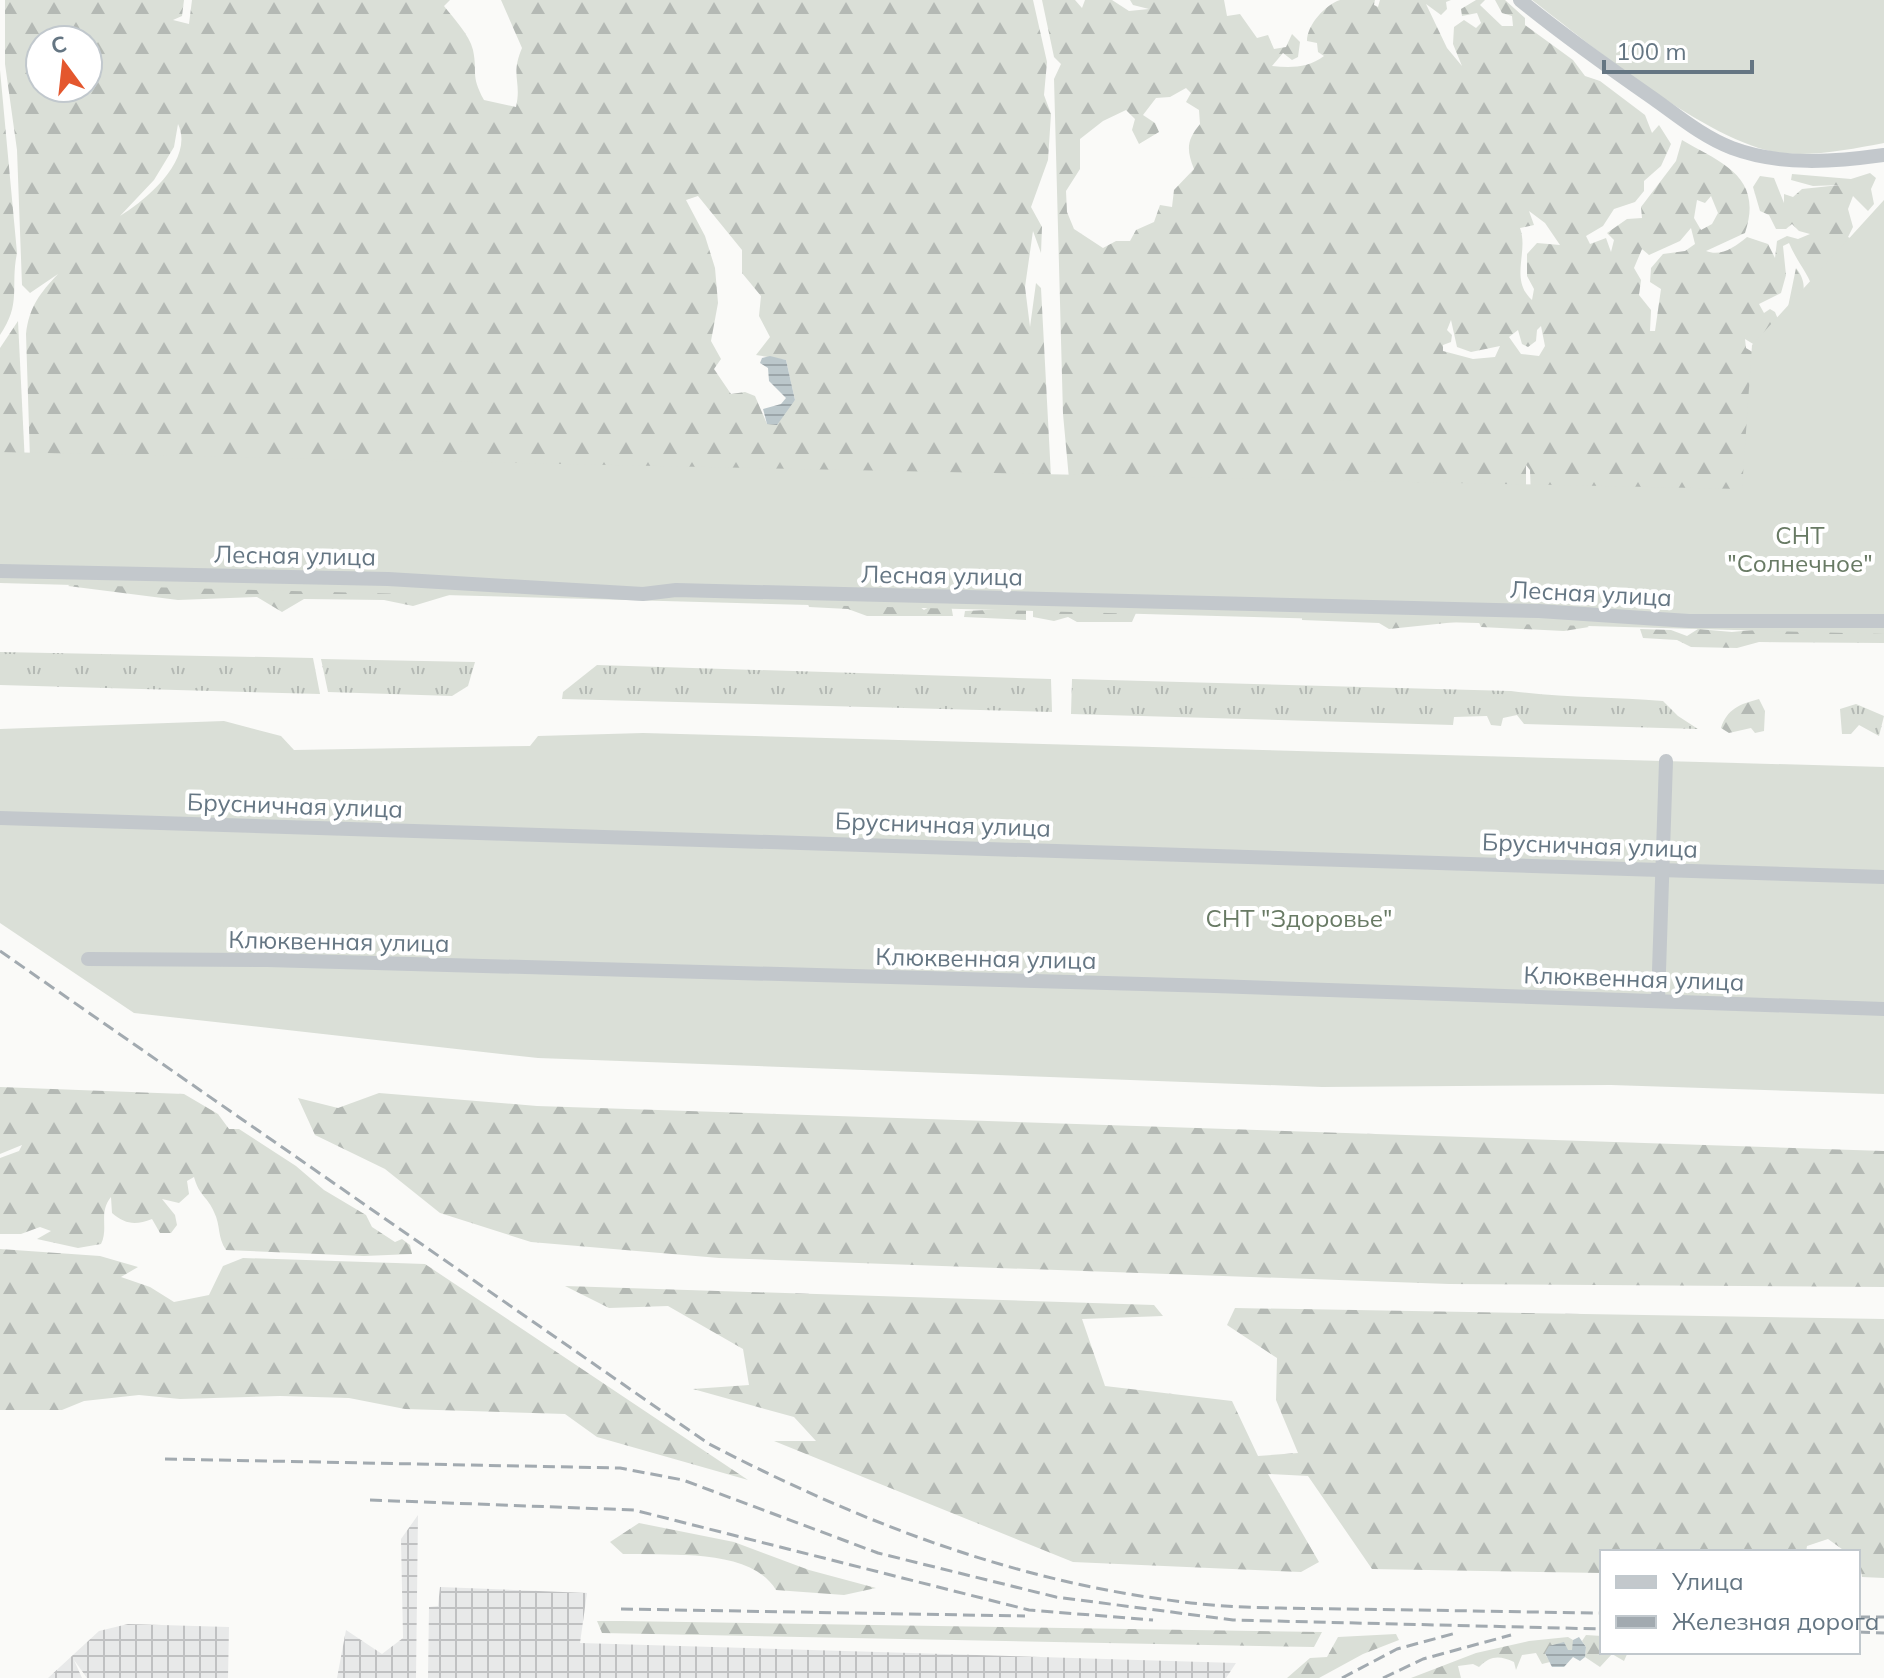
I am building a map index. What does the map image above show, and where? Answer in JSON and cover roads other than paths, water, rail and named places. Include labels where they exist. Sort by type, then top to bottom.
[{"type":"street","points":[[1520,0],[1608,67],[1707,136],[1731,148],[1789,160],[1843,161],[1884,155]]},
{"type":"street","name":"Лесная улица","points":[[0,571],[388,579],[643,594],[676,590],[1539,611],[1689,621],[1884,621]]},
{"type":"street","points":[[1658,1001],[1666,761]]},
{"type":"street","name":"Брусничная улица","points":[[0,818],[1884,877]]},
{"type":"street","name":"Клюквенная улица","points":[[88,959],[282,961],[1884,1009]]},
{"type":"railway","points":[[0,951],[709,1444],[881,1523],[939,1545],[1059,1580],[1184,1602],[1265,1608],[1600,1613]]},
{"type":"railway","points":[[165,1459],[620,1468],[683,1480],[878,1553],[1056,1597],[1233,1620],[1600,1629]]},
{"type":"railway","points":[[370,1500],[634,1510],[1029,1610],[1153,1620]]},
{"type":"railway","points":[[621,1609],[1025,1616]]},
{"type":"railway","points":[[1860,1617],[1884,1617]]},
{"type":"railway","points":[[1860,1632],[1884,1633]]},
{"type":"railway","points":[[1342,1678],[1397,1649],[1456,1633]]},
{"type":"railway","points":[[1383,1678],[1423,1659],[1511,1635]]},
{"type":"park label","name":"СНТ \"Солнечное\"","points":[[1800,549]]},
{"type":"park label","name":"СНТ \"Здоровье\"","points":[[1299,918]]}]
